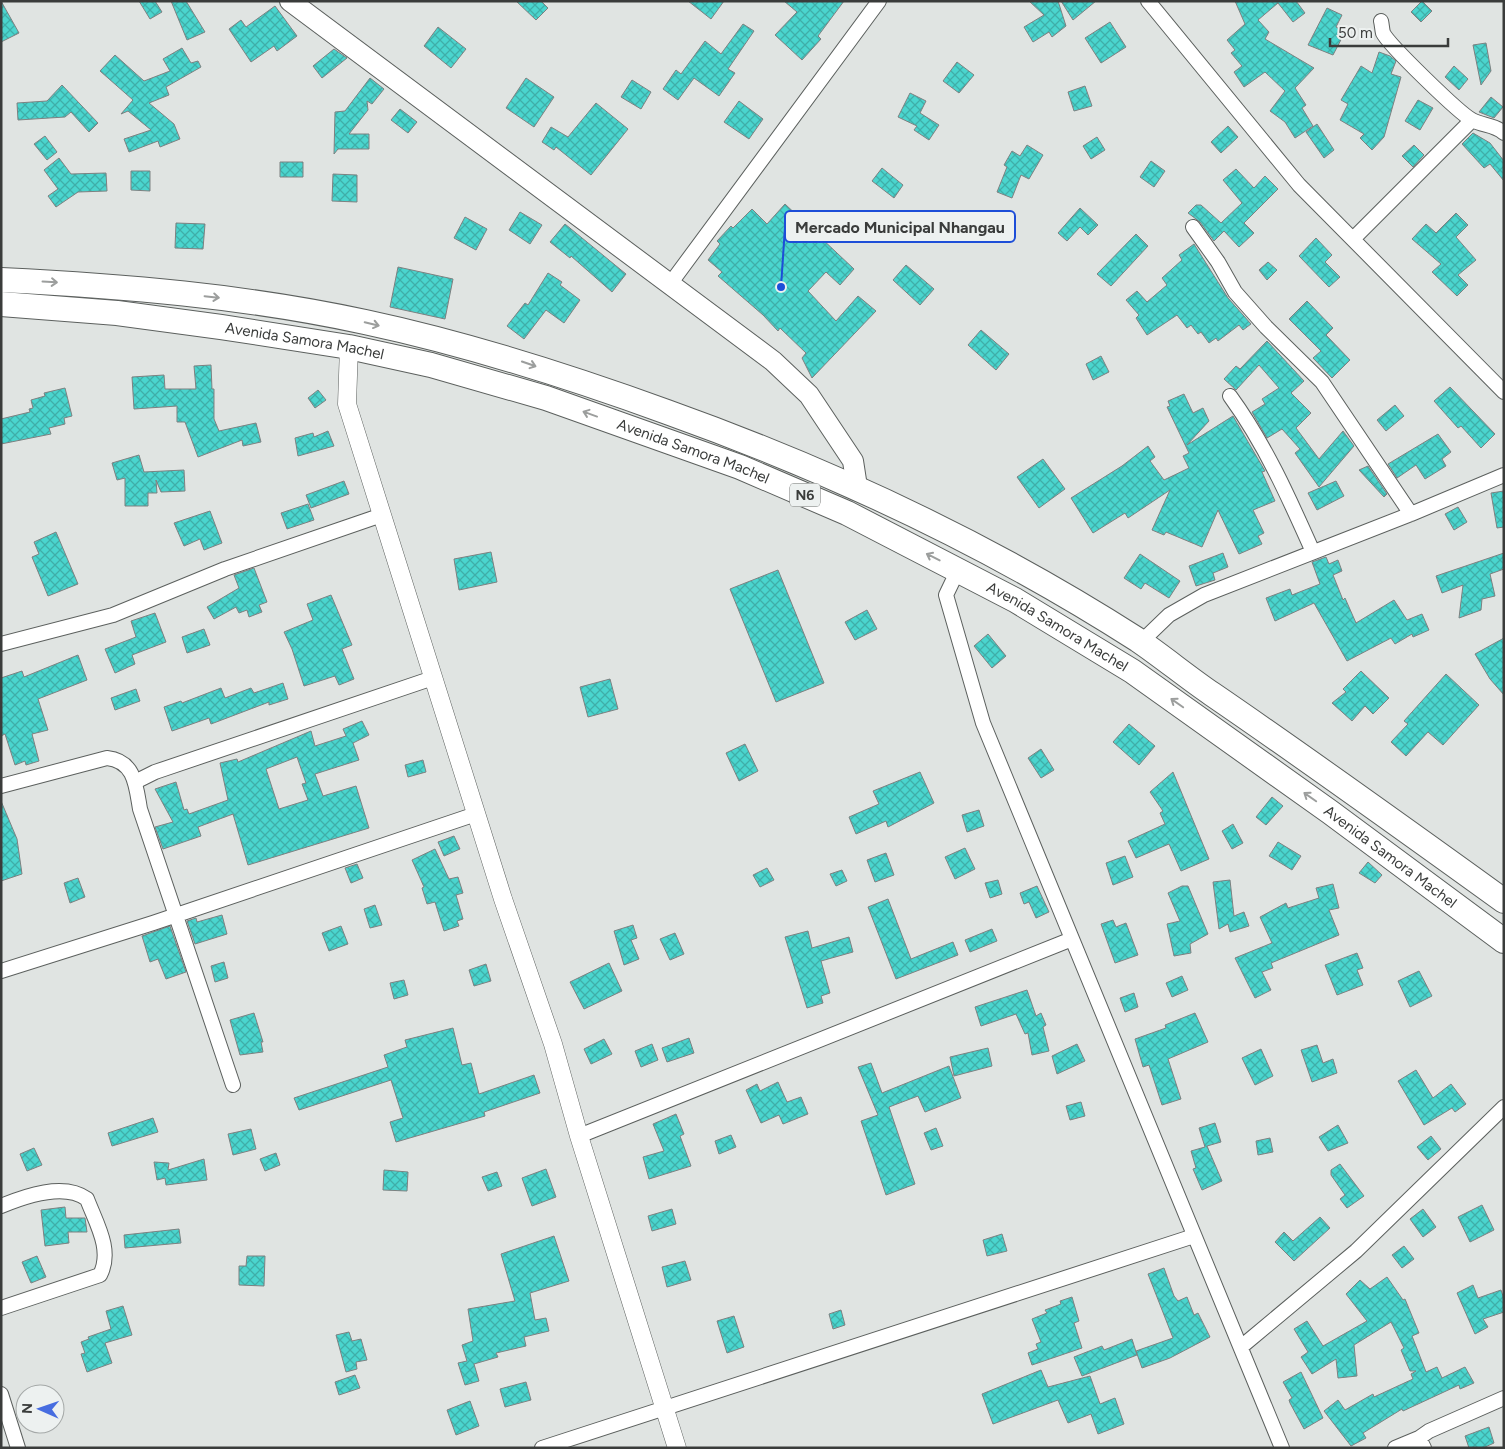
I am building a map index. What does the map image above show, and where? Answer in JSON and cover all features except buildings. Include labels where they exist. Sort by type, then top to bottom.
[{"type":"highway","name":"Avenida Samora Machel","points":[[1,280],[90,284],[219,297],[361,321],[522,361],[761,445],[857,486],[986,552],[1141,642],[1504,901]]},
{"type":"highway","name":"Avenida Samora Machel","points":[[1,304],[117,314],[349,347],[431,365],[546,398],[740,468],[847,513],[1015,600],[1132,671],[1330,812],[1504,941]]},
{"type":"main road","points":[[290,1],[773,361],[809,394],[854,461],[857,486]]},
{"type":"street","points":[[670,284],[879,1]]},
{"type":"street","points":[[1148,1],[1299,185],[1504,392]]},
{"type":"street","points":[[1381,21],[1384,33],[1391,43],[1434,86],[1472,120],[1496,126],[1504,133]]},
{"type":"street","points":[[1353,239],[1472,120]]},
{"type":"street","points":[[1192,227],[1218,262],[1235,292],[1266,327],[1322,382],[1411,514]]},
{"type":"street","points":[[349,347],[347,404],[476,814],[553,1044],[579,1136],[677,1448]]},
{"type":"street","points":[[1230,396],[1248,422],[1282,483],[1313,552]]},
{"type":"street","points":[[1141,642],[1169,615],[1204,595],[1411,514],[1504,475]]},
{"type":"street","points":[[1,644],[113,615],[225,569],[382,515]]},
{"type":"street","points":[[958,570],[946,595],[983,723],[1282,1448]]},
{"type":"street","points":[[135,782],[155,772],[433,678]]},
{"type":"street","points":[[1,786],[107,758],[121,762],[130,769],[135,782],[140,808],[233,1085]]},
{"type":"street","points":[[1,971],[476,814]]},
{"type":"street","points":[[579,1136],[1072,939]]},
{"type":"street","points":[[1241,1347],[1356,1251],[1504,1107]]},
{"type":"street","points":[[1,1206],[25,1196],[44,1193],[71,1192],[80,1194],[87,1199],[105,1248],[104,1267],[100,1275],[1,1308]]},
{"type":"street","points":[[542,1448],[1194,1236]]},
{"type":"street","points":[[1,1394],[18,1448]]},
{"type":"street","points":[[1395,1448],[1421,1443],[1504,1398]]},
{"type":"place","name":"Mercado Municipal Nhangau","points":[[781,287]]}]
